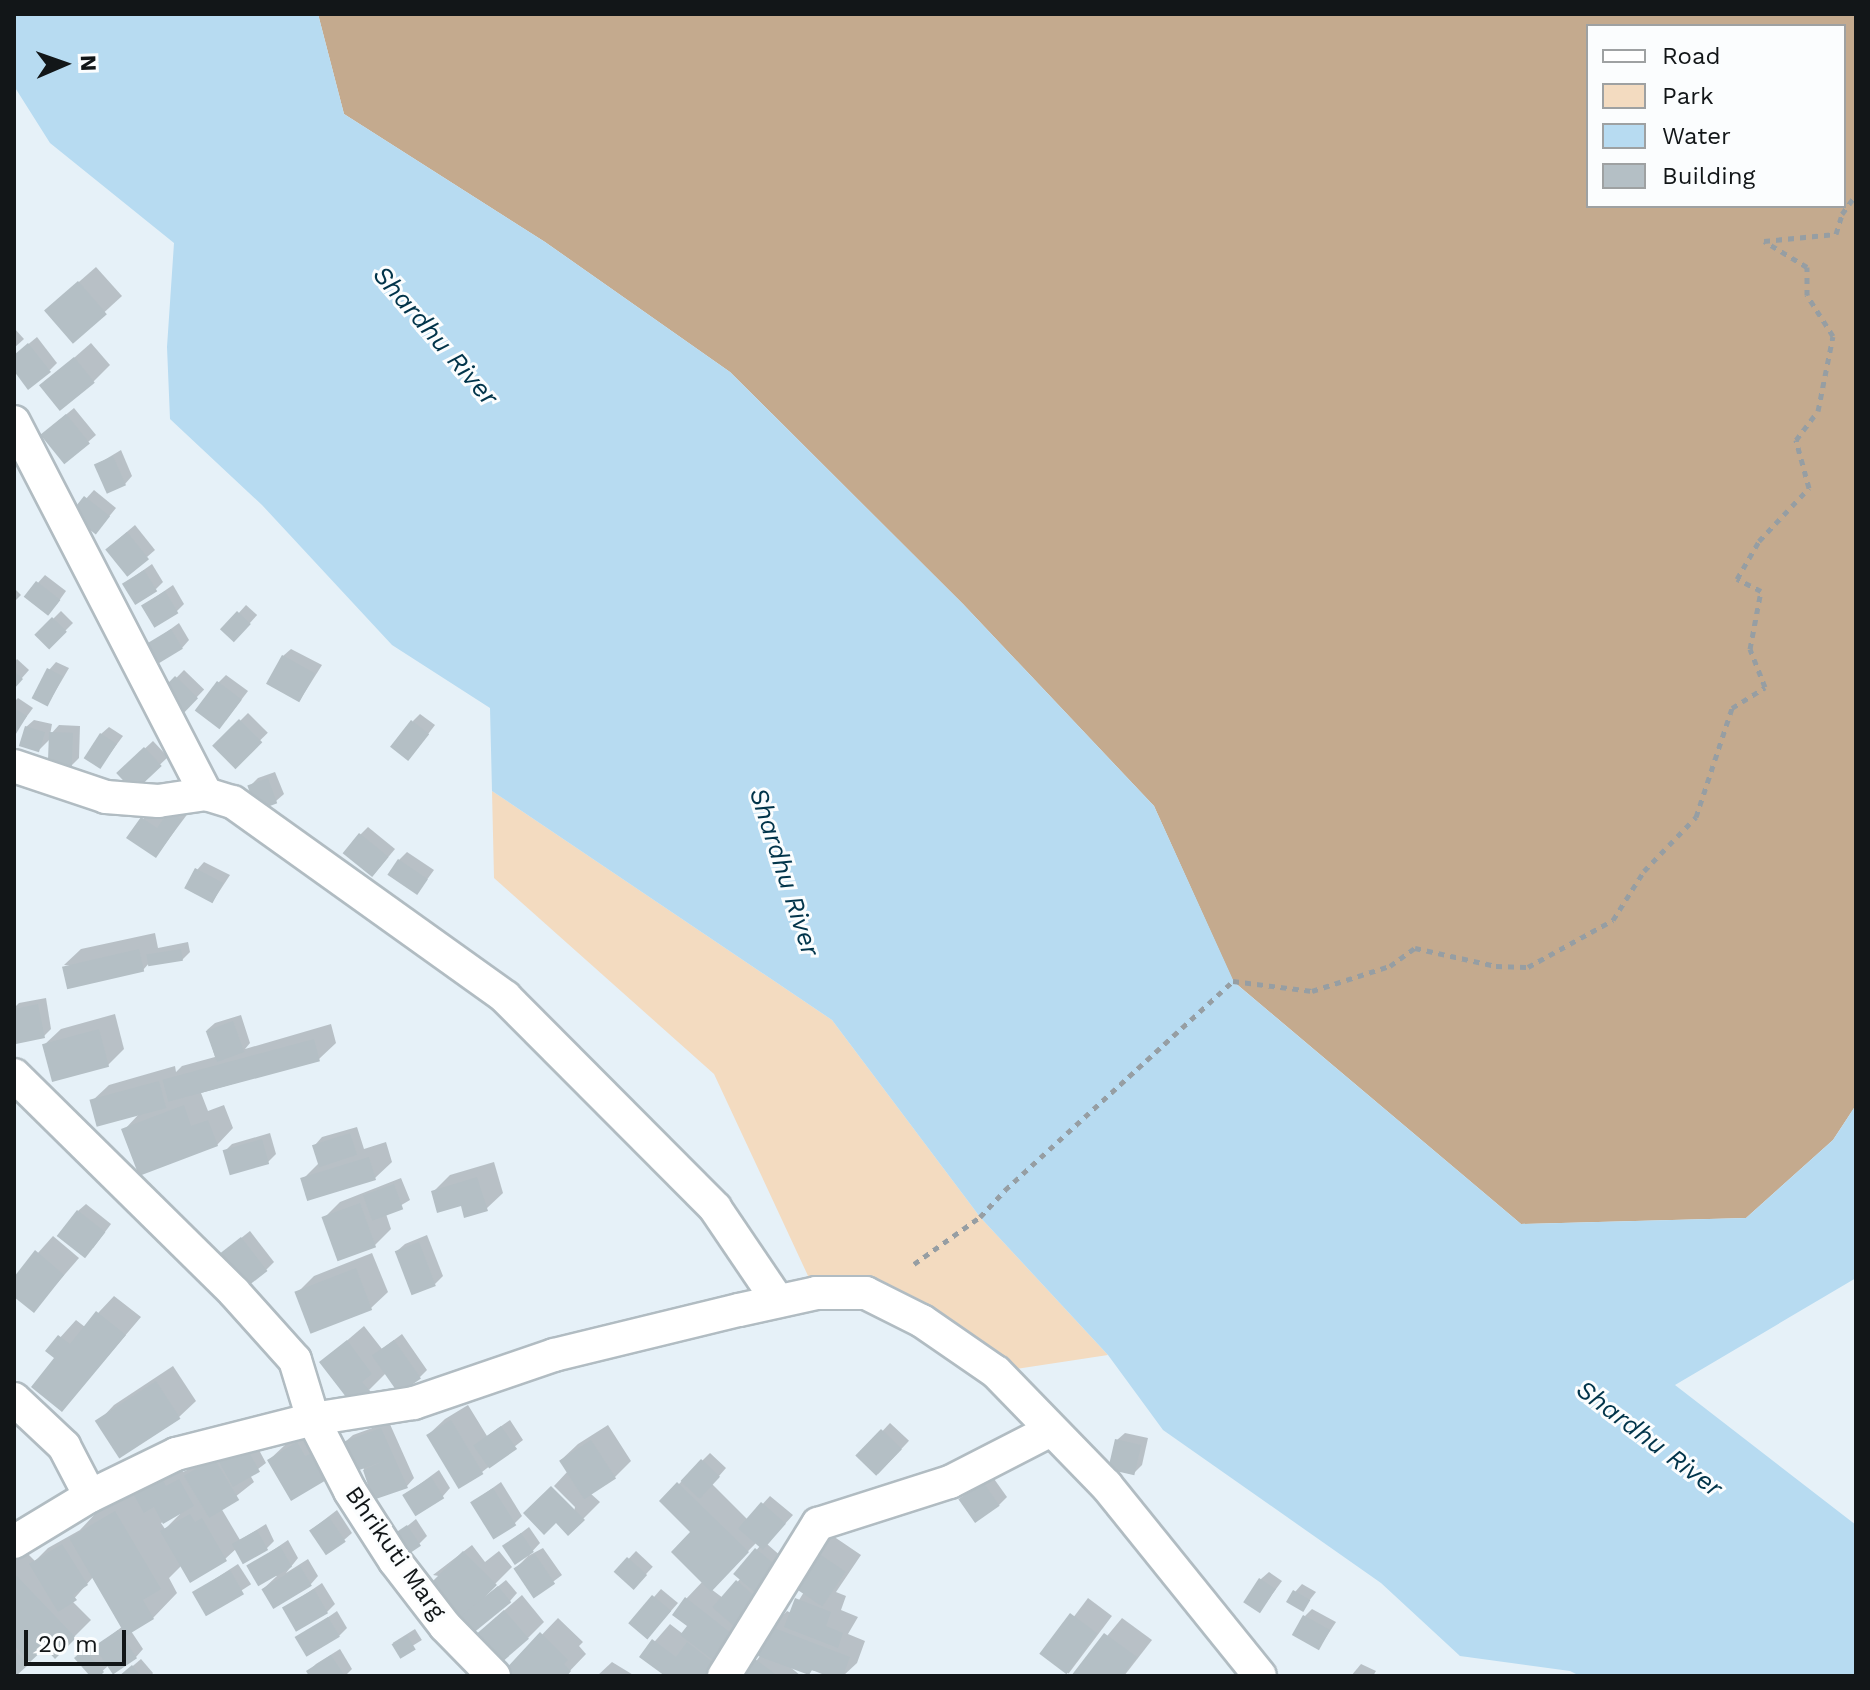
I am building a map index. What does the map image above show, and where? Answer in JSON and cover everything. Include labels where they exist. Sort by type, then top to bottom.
[{"type":"street","points":[[14,422],[206,794]]},
{"type":"street","points":[[14,766],[106,797],[158,801],[206,794],[233,802],[505,997],[715,1208],[778,1301]]},
{"type":"street","name":"Bhrikuti Marg","points":[[14,1075],[234,1292],[295,1360],[313,1419],[350,1491],[395,1561],[445,1626],[494,1676]]},
{"type":"street","points":[[14,1542],[90,1496],[176,1454],[313,1419],[414,1403],[554,1355],[778,1301],[816,1293],[866,1293],[922,1321],[996,1372],[1106,1485],[1260,1676]]},
{"type":"street","points":[[14,1399],[64,1446],[90,1496]]},
{"type":"street","points":[[724,1676],[818,1524],[950,1482],[1051,1430]]},
{"type":"path","points":[[914,1264],[980,1217],[1005,1190],[1233,981],[1312,991],[1390,966],[1415,948],[1496,966],[1528,967],[1613,920],[1644,871],[1696,817],[1732,708],[1765,687],[1750,649],[1761,591],[1737,579],[1759,541],[1809,488],[1796,440],[1818,411],[1833,336],[1807,295],[1807,267],[1764,241],[1836,234],[1842,214],[1856,195]]},
{"type":"green space","points":[[492,791],[832,1020],[980,1217],[1108,1355],[996,1372],[922,1321],[816,1293],[714,1074],[494,878]]},
{"type":"shaded area","points":[[318,14],[1856,14],[1856,1105],[1833,1140],[1746,1218],[1521,1224],[1233,981],[1154,806],[963,604],[730,372],[545,242],[344,114]]},
{"type":"water","name":"Shardhu River","points":[[14,14],[318,14],[344,114],[545,242],[730,372],[963,604],[1154,806],[1234,982],[1521,1224],[1746,1218],[1833,1140],[1856,1105],[1856,1278],[1675,1385],[1856,1525],[1856,1676],[1580,1676],[1570,1671],[1460,1656],[1381,1583],[1163,1430],[1108,1355],[980,1217],[832,1020],[492,791],[490,708],[392,645],[262,505],[170,419],[167,347],[174,243],[50,143],[14,86]]},
{"type":"building","points":[[78,281],[107,314],[73,344],[44,311]]},
{"type":"building","points":[[28,343],[51,372],[28,390],[14,371],[14,355]]},
{"type":"building","points":[[74,357],[95,383],[60,411],[39,385]]},
{"type":"building","points":[[66,414],[90,444],[64,464],[40,435]]},
{"type":"building","points":[[113,456],[126,485],[107,494],[94,465]]},
{"type":"building","points":[[84,496],[110,516],[96,534],[70,514]]},
{"type":"building","points":[[127,532],[149,559],[127,577],[105,550]]},
{"type":"building","points":[[144,570],[157,591],[135,605],[122,584]]},
{"type":"building","points":[[36,581],[60,600],[48,616],[24,597]]},
{"type":"building","points":[[165,591],[178,613],[154,628],[141,605]]},
{"type":"building","points":[[237,611],[251,624],[234,642],[220,629]]},
{"type":"building","points":[[52,617],[67,632],[49,650],[34,635]]},
{"type":"building","points":[[171,629],[183,649],[159,663],[147,643]]},
{"type":"building","points":[[282,655],[315,673],[299,702],[266,684]]},
{"type":"building","points":[[47,668],[63,676],[48,706],[32,698]]},
{"type":"building","points":[[14,671],[23,679],[14,689]]},
{"type":"building","points":[[175,676],[198,698],[182,715],[159,693]]},
{"type":"building","points":[[217,681],[242,700],[219,729],[195,711]]},
{"type":"building","points":[[14,708],[27,716],[14,737]]},
{"type":"building","points":[[239,719],[262,742],[235,769],[212,746]]},
{"type":"building","points":[[411,720],[429,734],[408,761],[390,747]]},
{"type":"building","points":[[25,726],[45,732],[39,752],[19,746]]},
{"type":"building","points":[[49,732],[73,733],[72,768],[48,767]]},
{"type":"building","points":[[100,733],[117,744],[100,769],[84,758]]},
{"type":"building","points":[[144,747],[162,766],[134,792],[116,773]]},
{"type":"building","points":[[268,778],[277,803],[257,811],[247,786]]},
{"type":"building","points":[[169,811],[182,820],[156,858],[126,838],[141,817],[157,828]]},
{"type":"building","points":[[359,833],[389,857],[372,877],[343,853]]},
{"type":"building","points":[[398,859],[428,879],[417,895],[387,875]]},
{"type":"building","points":[[195,868],[223,883],[212,903],[184,888]]},
{"type":"building","points":[[139,949],[144,971],[67,989],[62,967]]},
{"type":"building","points":[[181,949],[183,961],[148,966],[146,954]]},
{"type":"building","points":[[38,1004],[45,1038],[16,1044],[14,1009]]},
{"type":"building","points":[[233,1021],[244,1052],[217,1062],[206,1031]]},
{"type":"building","points":[[99,1029],[109,1067],[52,1082],[42,1044]]},
{"type":"building","points":[[314,1039],[320,1061],[168,1102],[162,1080]]},
{"type":"building","points":[[159,1081],[166,1108],[97,1127],[89,1100]]},
{"type":"building","points":[[184,1105],[191,1126],[208,1120],[218,1146],[139,1176],[121,1129]]},
{"type":"building","points":[[350,1133],[357,1155],[319,1167],[312,1145]]},
{"type":"building","points":[[262,1139],[269,1164],[230,1175],[223,1150]]},
{"type":"building","points":[[369,1157],[376,1180],[307,1201],[300,1178]]},
{"type":"building","points":[[477,1177],[488,1211],[464,1218],[461,1206],[437,1213],[431,1191]]},
{"type":"building","points":[[394,1184],[403,1209],[372,1221],[363,1195]]},
{"type":"building","points":[[360,1203],[376,1247],[338,1261],[321,1217]]},
{"type":"building","points":[[77,1210],[105,1232],[85,1258],[57,1236]]},
{"type":"building","points":[[241,1237],[267,1271],[245,1288],[219,1254]]},
{"type":"building","points":[[419,1242],[436,1286],[412,1295],[395,1251]]},
{"type":"building","points":[[35,1250],[64,1275],[34,1313],[14,1297],[14,1277]]},
{"type":"building","points":[[356,1268],[372,1310],[311,1334],[294,1292]]},
{"type":"building","points":[[96,1311],[126,1335],[62,1412],[31,1387],[54,1358],[45,1351],[58,1335],[70,1344]]},
{"type":"building","points":[[347,1340],[372,1374],[362,1382],[371,1392],[353,1406],[319,1362]]},
{"type":"building","points":[[394,1340],[421,1379],[399,1394],[372,1355]]},
{"type":"building","points":[[156,1381],[181,1419],[119,1458],[95,1421]]},
{"type":"building","points":[[451,1420],[483,1474],[459,1489],[426,1435]]},
{"type":"building","points":[[501,1426],[517,1449],[489,1468],[473,1446]]},
{"type":"building","points":[[381,1428],[408,1488],[373,1500],[363,1470],[384,1461],[354,1472],[343,1442]]},
{"type":"building","points":[[881,1429],[902,1449],[876,1476],[855,1456]]},
{"type":"building","points":[[1115,1439],[1141,1445],[1134,1475],[1108,1469]]},
{"type":"building","points":[[591,1440],[616,1479],[584,1499],[559,1461]]},
{"type":"building","points":[[297,1442],[305,1456],[312,1453],[328,1479],[291,1501],[267,1460]]},
{"type":"building","points":[[244,1443],[260,1472],[233,1487],[217,1458]]},
{"type":"building","points":[[214,1458],[239,1500],[209,1518],[184,1476]]},
{"type":"building","points":[[701,1459],[720,1477],[700,1499],[681,1481]]},
{"type":"building","points":[[431,1477],[444,1498],[415,1516],[402,1495]]},
{"type":"building","points":[[162,1479],[166,1486],[179,1479],[194,1506],[163,1524],[154,1507],[144,1513],[134,1495]]},
{"type":"building","points":[[677,1482],[749,1552],[711,1592],[671,1552],[690,1532],[659,1501]]},
{"type":"building","points":[[983,1482],[1000,1506],[975,1523],[958,1499]]},
{"type":"building","points":[[551,1486],[585,1520],[568,1536],[556,1523],[544,1535],[523,1513]]},
{"type":"building","points":[[493,1488],[516,1525],[493,1540],[470,1502]]},
{"type":"building","points":[[761,1502],[786,1524],[763,1550],[738,1528]]},
{"type":"building","points":[[115,1511],[161,1589],[143,1600],[154,1619],[126,1636],[69,1538]]},
{"type":"building","points":[[190,1514],[195,1522],[202,1518],[227,1561],[190,1583],[160,1531]]},
{"type":"building","points":[[329,1517],[346,1542],[326,1555],[309,1530]]},
{"type":"building","points":[[407,1525],[421,1546],[406,1556],[392,1535]]},
{"type":"building","points":[[257,1530],[268,1550],[243,1564],[232,1544]]},
{"type":"building","points":[[521,1533],[534,1552],[515,1565],[502,1546]]},
{"type":"building","points":[[62,1544],[88,1585],[73,1595],[77,1600],[58,1612],[29,1564]]},
{"type":"building","points":[[280,1546],[292,1567],[258,1586],[246,1566]]},
{"type":"building","points":[[755,1548],[784,1572],[762,1598],[733,1574]]},
{"type":"building","points":[[463,1551],[497,1585],[461,1621],[427,1587]]},
{"type":"building","points":[[815,1551],[846,1572],[822,1607],[792,1586]]},
{"type":"building","points":[[535,1554],[555,1584],[534,1598],[513,1569]]},
{"type":"building","points":[[627,1557],[647,1575],[634,1590],[614,1572]]},
{"type":"building","points":[[300,1566],[312,1586],[273,1609],[261,1589]]},
{"type":"building","points":[[230,1570],[244,1594],[206,1616],[192,1592]]},
{"type":"building","points":[[14,1573],[76,1638],[55,1659],[45,1648],[30,1662],[14,1645]]},
{"type":"building","points":[[1259,1578],[1276,1589],[1260,1613],[1243,1602]]},
{"type":"building","points":[[736,1580],[761,1602],[737,1629],[712,1607]]},
{"type":"building","points":[[498,1586],[511,1602],[474,1633],[461,1616]]},
{"type":"building","points":[[314,1589],[328,1613],[296,1632],[282,1608]]},
{"type":"building","points":[[1293,1590],[1310,1600],[1303,1612],[1286,1602]]},
{"type":"building","points":[[652,1595],[671,1611],[647,1639],[628,1623]]},
{"type":"building","points":[[685,1597],[736,1637],[717,1663],[680,1635],[687,1626],[672,1615]]},
{"type":"building","points":[[795,1598],[831,1612],[826,1626],[843,1633],[838,1648],[784,1627]]},
{"type":"building","points":[[504,1610],[529,1639],[496,1667],[472,1638]]},
{"type":"building","points":[[1070,1613],[1097,1633],[1066,1674],[1039,1654]]},
{"type":"building","points":[[1303,1615],[1330,1630],[1319,1650],[1292,1635]]},
{"type":"building","points":[[328,1617],[340,1637],[306,1657],[295,1637]]},
{"type":"building","points":[[769,1626],[850,1657],[843,1676],[827,1676],[812,1670],[809,1675],[758,1656]]},
{"type":"building","points":[[118,1630],[137,1658],[113,1674],[94,1646]]},
{"type":"building","points":[[540,1632],[568,1660],[564,1664],[571,1671],[567,1676],[508,1676],[503,1672]]},
{"type":"building","points":[[1104,1633],[1137,1657],[1122,1676],[1071,1676]]},
{"type":"building","points":[[407,1635],[416,1650],[400,1659],[392,1644]]},
{"type":"building","points":[[652,1639],[676,1657],[687,1642],[719,1667],[712,1676],[665,1676],[639,1657]]},
{"type":"building","points":[[14,1649],[28,1665],[16,1676],[14,1676]]},
{"type":"building","points":[[84,1649],[104,1672],[100,1676],[90,1676],[74,1658]]},
{"type":"building","points":[[331,1655],[345,1676],[309,1676],[306,1671]]},
{"type":"building","points":[[755,1659],[778,1676],[742,1676]]},
{"type":"building","points":[[132,1665],[141,1676],[119,1676]]}]
